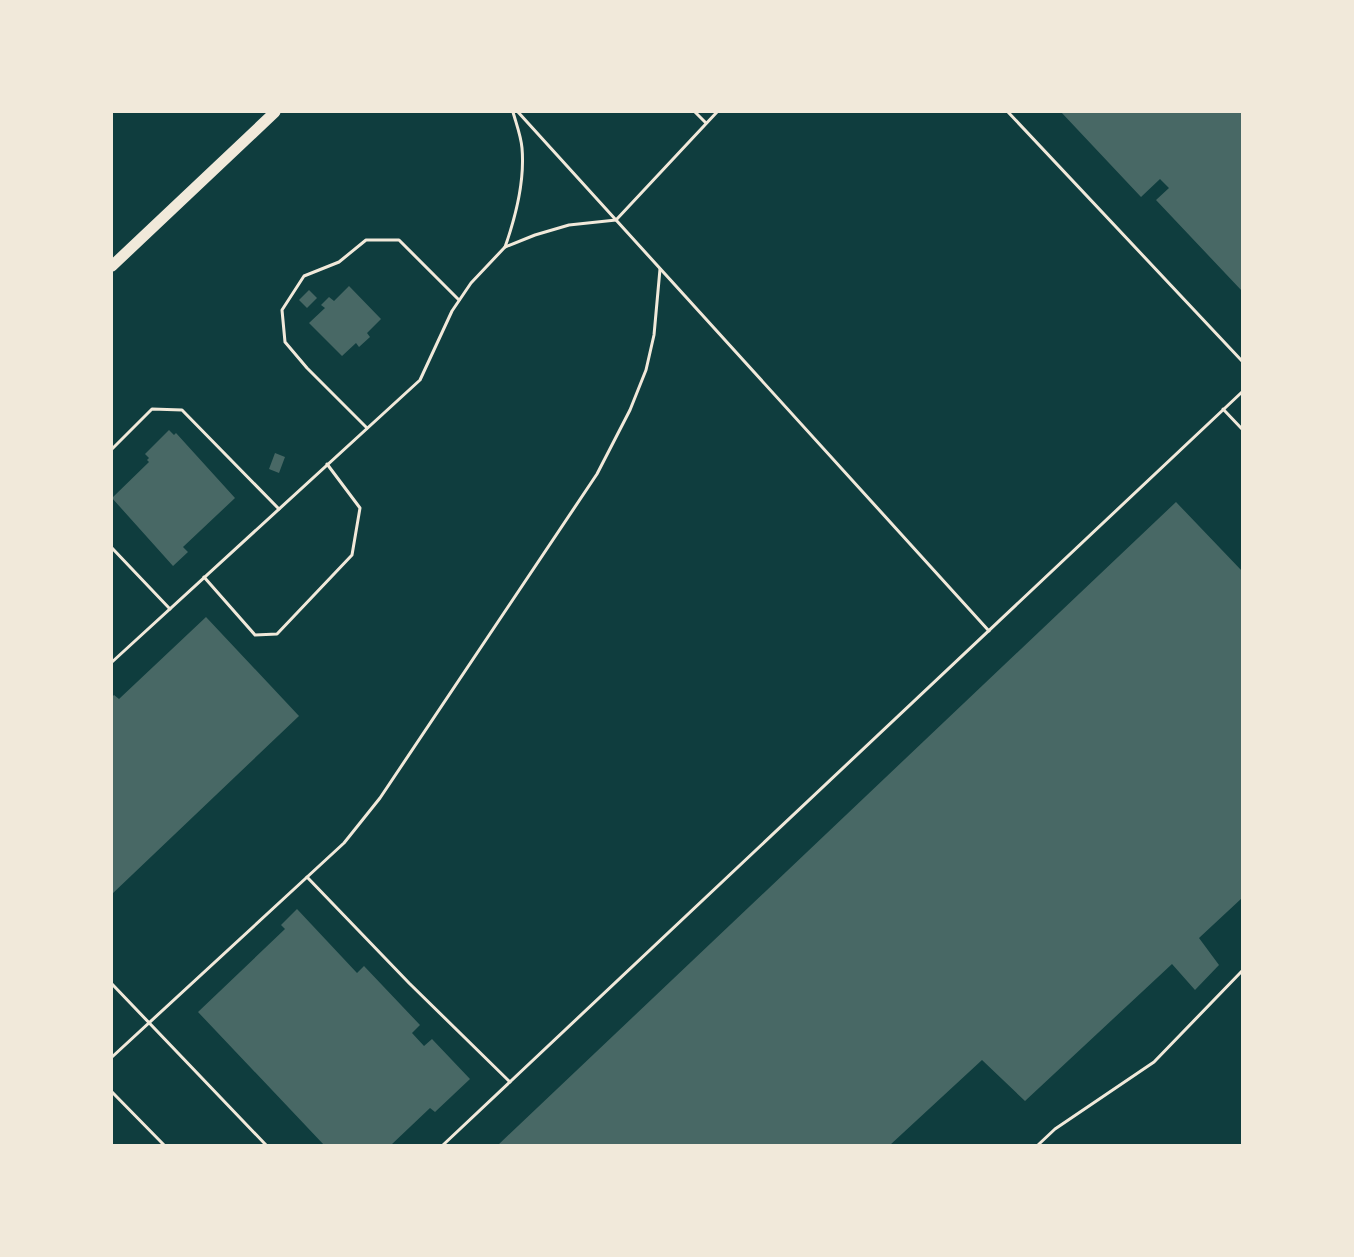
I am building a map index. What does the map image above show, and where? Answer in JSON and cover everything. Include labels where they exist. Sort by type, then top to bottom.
[{"type":"highway","points":[[112,266],[275,112]]},
{"type":"lane","points":[[112,662],[420,380],[452,311],[471,284],[505,247],[517,215],[522,147],[513,112]]},
{"type":"lane","points":[[518,112],[989,631]]},
{"type":"lane","points":[[695,112],[706,123]]},
{"type":"lane","points":[[505,247],[535,234],[570,225],[616,220],[717,112]]},
{"type":"lane","points":[[1008,112],[1242,361]]},
{"type":"lane","points":[[367,428],[307,368],[284,342],[282,310],[304,276],[339,262],[366,240],[399,240],[459,300]]},
{"type":"lane","points":[[112,1057],[344,843],[380,798],[597,474],[630,410],[646,370],[654,334],[660,269]]},
{"type":"lane","points":[[443,1145],[1242,392]]},
{"type":"lane","points":[[112,449],[152,409],[182,410],[279,508]]},
{"type":"lane","points":[[1224,409],[1242,429]]},
{"type":"lane","points":[[204,577],[255,634],[277,634],[352,555],[360,508],[327,464]]},
{"type":"lane","points":[[112,548],[170,608]]},
{"type":"lane","points":[[307,877],[409,983],[510,1082]]},
{"type":"lane","points":[[1038,1145],[1055,1129],[1154,1062],[1242,971]]},
{"type":"lane","points":[[112,984],[266,1145]]},
{"type":"lane","points":[[112,1092],[164,1145]]},
{"type":"building","points":[[1061,112],[1242,112],[1242,291],[1156,200],[1169,188],[1160,179],[1141,197]]},
{"type":"building","points":[[349,286],[381,319],[367,333],[370,337],[359,347],[356,343],[342,356],[309,323],[325,308],[321,305],[329,297],[334,301]]},
{"type":"building","points":[[309,290],[317,298],[307,308],[299,300]]},
{"type":"building","points":[[169,430],[174,435],[176,433],[235,498],[183,547],[188,552],[173,566],[112,498],[149,462],[147,460],[149,458],[145,454]]},
{"type":"building","points":[[275,453],[285,457],[279,473],[269,469]]},
{"type":"building","points":[[1176,502],[1242,571],[1242,898],[1199,938],[1219,965],[1195,990],[1172,964],[1025,1101],[982,1060],[890,1145],[498,1145]]},
{"type":"building","points":[[206,617],[299,716],[112,894],[112,697],[114,695],[119,699]]},
{"type":"building","points":[[297,909],[357,973],[364,966],[420,1025],[412,1033],[424,1046],[432,1039],[470,1079],[435,1112],[430,1108],[391,1145],[324,1145],[198,1012],[285,929],[281,925]]}]
